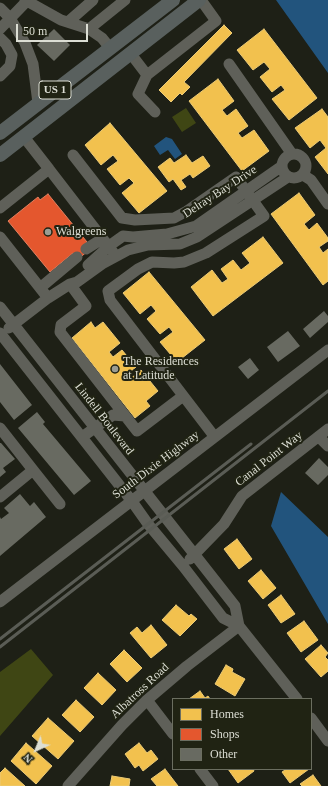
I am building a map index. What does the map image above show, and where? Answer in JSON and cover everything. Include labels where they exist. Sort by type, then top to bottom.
[{"type":"main road","name":"US 1","points":[[0,133],[173,0]]},
{"type":"main road","name":"US 1","points":[[0,156],[200,0]]},
{"type":"main road","points":[[131,54],[131,41],[141,24]]},
{"type":"main road","points":[[98,79],[108,63],[110,48]]},
{"type":"street","points":[[68,22],[93,0]]},
{"type":"street","points":[[88,29],[125,0]]},
{"type":"street","points":[[155,112],[138,94],[147,75],[216,21],[200,0]]},
{"type":"street","points":[[0,29],[26,1],[68,22],[88,29],[102,38],[110,48]]},
{"type":"street","points":[[0,8],[10,18],[25,43],[33,64],[38,103]]},
{"type":"street","points":[[0,38],[6,44],[12,55],[10,66],[0,76]]},
{"type":"street","points":[[131,54],[147,75]]},
{"type":"street","points":[[229,64],[292,154],[300,156],[306,163],[303,175],[311,180],[328,204]]},
{"type":"street","points":[[24,137],[116,256]]},
{"type":"street","name":"Delray Bay Drive","points":[[250,196],[282,166],[285,158],[292,154]]},
{"type":"street","points":[[73,155],[122,218],[135,220],[174,218],[187,211],[236,177],[264,216],[206,253],[184,262],[152,262],[138,269],[108,291],[110,300],[214,436]]},
{"type":"street","points":[[282,166],[284,174],[288,177]]},
{"type":"street","points":[[0,208],[49,169]]},
{"type":"street","name":"Delray Bay Drive","points":[[0,334],[48,298],[70,284],[77,282],[116,256],[128,250],[179,238],[196,226],[250,196],[288,177],[296,179],[303,175]]},
{"type":"street","points":[[174,218],[184,262]]},
{"type":"street","name":"Delray Bay Drive","points":[[70,284],[73,278],[98,258],[106,243],[123,236],[179,238]]},
{"type":"street","points":[[0,237],[48,298]]},
{"type":"street","points":[[86,249],[106,243]]},
{"type":"street","points":[[40,288],[77,257]]},
{"type":"street","points":[[70,284],[86,306],[61,325],[60,332],[137,431],[183,396]]},
{"type":"street","name":"Lindell Boulevard","points":[[0,307],[235,606],[240,626],[295,698]]},
{"type":"street","name":"Lindell Boulevard","points":[[0,334],[223,618],[240,626]]},
{"type":"street","name":"South Dixie Highway","points":[[0,602],[214,436],[328,350]]},
{"type":"street","points":[[82,437],[113,415],[125,416]]},
{"type":"street","points":[[0,428],[60,504]]},
{"type":"street","name":"Canal Point Way","points":[[183,566],[224,524],[242,496],[265,476],[328,429]]},
{"type":"street","points":[[319,437],[328,446]]},
{"type":"street","points":[[0,497],[33,470]]},
{"type":"street","name":"Albatross Road","points":[[68,786],[122,725],[147,700],[182,670],[240,626]]},
{"type":"street","points":[[147,700],[172,733]]},
{"type":"street","points":[[312,719],[328,741]]},
{"type":"street","points":[[201,770],[213,786]]},
{"type":"green space","points":[[186,108],[196,123],[182,132],[172,117]]},
{"type":"green space","points":[[31,649],[53,675],[0,736],[0,672]]},
{"type":"water","points":[[276,0],[328,0],[328,73]]},
{"type":"water","points":[[166,137],[172,139],[182,154],[175,159],[168,150],[160,155],[154,146]]},
{"type":"water","points":[[281,492],[328,537],[328,624],[271,526]]},
{"type":"building: Homes","points":[[224,25],[232,33],[184,82],[190,87],[182,95],[180,93],[171,102],[159,90]]},
{"type":"building: Homes","points":[[264,29],[317,98],[289,120],[272,99],[285,90],[281,85],[272,92],[260,77],[270,69],[264,62],[253,70],[237,50]]},
{"type":"building: Homes","points":[[218,79],[234,101],[222,110],[227,116],[236,109],[248,126],[238,133],[242,138],[254,130],[269,151],[242,171],[189,101]]},
{"type":"building: Homes","points":[[322,109],[328,117],[328,174],[315,157],[326,148],[320,140],[310,148],[295,128]]},
{"type":"building: Homes","points":[[110,123],[167,191],[139,213],[122,193],[134,183],[129,178],[120,185],[107,169],[118,161],[113,155],[101,165],[85,145]]},
{"type":"building: Homes","points":[[186,155],[192,163],[203,156],[210,166],[193,178],[190,174],[181,180],[186,187],[181,190],[173,179],[169,182],[158,167],[170,158],[174,163]]},
{"type":"building: Homes","points":[[299,193],[315,215],[304,224],[309,230],[317,223],[328,238],[328,241],[319,247],[323,253],[328,249],[328,281],[323,285],[271,214]]},
{"type":"building: Homes","points":[[263,237],[283,263],[213,316],[191,287],[212,270],[222,283],[228,279],[221,269],[233,260],[241,270],[250,263],[242,253]]},
{"type":"building: Homes","points":[[149,272],[205,340],[177,362],[160,342],[173,332],[169,327],[160,334],[147,319],[156,311],[151,305],[140,314],[123,293]]},
{"type":"building: Homes","name":"The Residences at Latitude","points":[[91,322],[95,328],[103,322],[120,343],[109,352],[113,357],[122,350],[136,367],[126,375],[129,380],[141,370],[158,391],[146,401],[150,406],[135,418],[72,338]]},
{"type":"building: Homes","points":[[237,539],[252,559],[239,569],[224,549]]},
{"type":"building: Homes","points":[[261,570],[276,588],[263,599],[248,581]]},
{"type":"building: Homes","points":[[281,595],[295,614],[281,623],[268,605]]},
{"type":"building: Homes","points":[[176,605],[189,616],[191,614],[197,619],[180,636],[162,620]]},
{"type":"building: Homes","points":[[304,621],[318,640],[301,652],[287,633]]},
{"type":"building: Homes","points":[[151,625],[167,645],[151,658],[130,633],[137,627],[142,633]]},
{"type":"building: Homes","points":[[321,645],[328,653],[325,657],[328,660],[328,671],[321,677],[305,659]]},
{"type":"building: Homes","points":[[124,650],[142,668],[127,682],[110,664]]},
{"type":"building: Homes","points":[[226,665],[233,669],[232,672],[245,679],[235,696],[215,684]]},
{"type":"building: Homes","points":[[98,673],[116,690],[102,705],[84,688]]},
{"type":"building: Homes","points":[[200,691],[205,698],[190,698]]},
{"type":"building: Homes","points":[[76,700],[94,717],[80,732],[62,715]]},
{"type":"building: Homes","points":[[48,718],[74,741],[58,759],[32,736]]},
{"type":"building: Homes","points":[[26,743],[52,766],[36,784],[11,761]]},
{"type":"building: Homes","points":[[139,743],[147,753],[151,750],[158,759],[143,771],[139,765],[135,768],[125,754]]},
{"type":"building: Homes","points":[[5,768],[25,786],[0,786],[0,773]]},
{"type":"building: Homes","points":[[165,769],[178,786],[157,786],[151,779]]},
{"type":"building: Homes","points":[[229,770],[254,770],[254,771],[238,783]]},
{"type":"building: Homes","points":[[285,770],[308,770],[290,783],[282,772]]},
{"type":"building: Homes","points":[[313,775],[321,786],[302,786],[300,784]]},
{"type":"building: Homes","points":[[112,776],[130,779],[129,786],[110,786]]},
{"type":"building: Shops","name":"Walgreens","points":[[48,194],[87,242],[88,251],[78,259],[73,253],[50,272],[8,221],[38,197],[40,200]]},
{"type":"building: Other","points":[[54,29],[70,45],[54,61],[37,45]]},
{"type":"building: Other","points":[[324,311],[328,316],[328,322],[310,338],[303,329]]},
{"type":"building: Other","points":[[288,331],[300,346],[278,362],[267,347]]},
{"type":"building: Other","points":[[250,358],[259,370],[248,379],[238,367]]},
{"type":"building: Other","points":[[0,364],[32,405],[14,420],[0,402]]},
{"type":"building: Other","points":[[37,412],[45,422],[43,424],[91,481],[74,495],[18,428]]},
{"type":"building: Other","points":[[0,443],[15,459],[3,468],[6,472],[0,477]]},
{"type":"building: Other","points":[[319,458],[328,467],[328,475],[318,485],[305,473]]},
{"type":"building: Other","points":[[20,494],[30,506],[34,502],[46,517],[0,556],[0,517],[1,519],[9,513],[4,508]]},
{"type":"railway","points":[[0,647],[328,391]]},
{"type":"railway","points":[[0,639],[251,444]]},
{"type":"place","name":"Walgreens","points":[[48,232]]},
{"type":"place","name":"The Residences at Latitude","points":[[115,369]]}]
